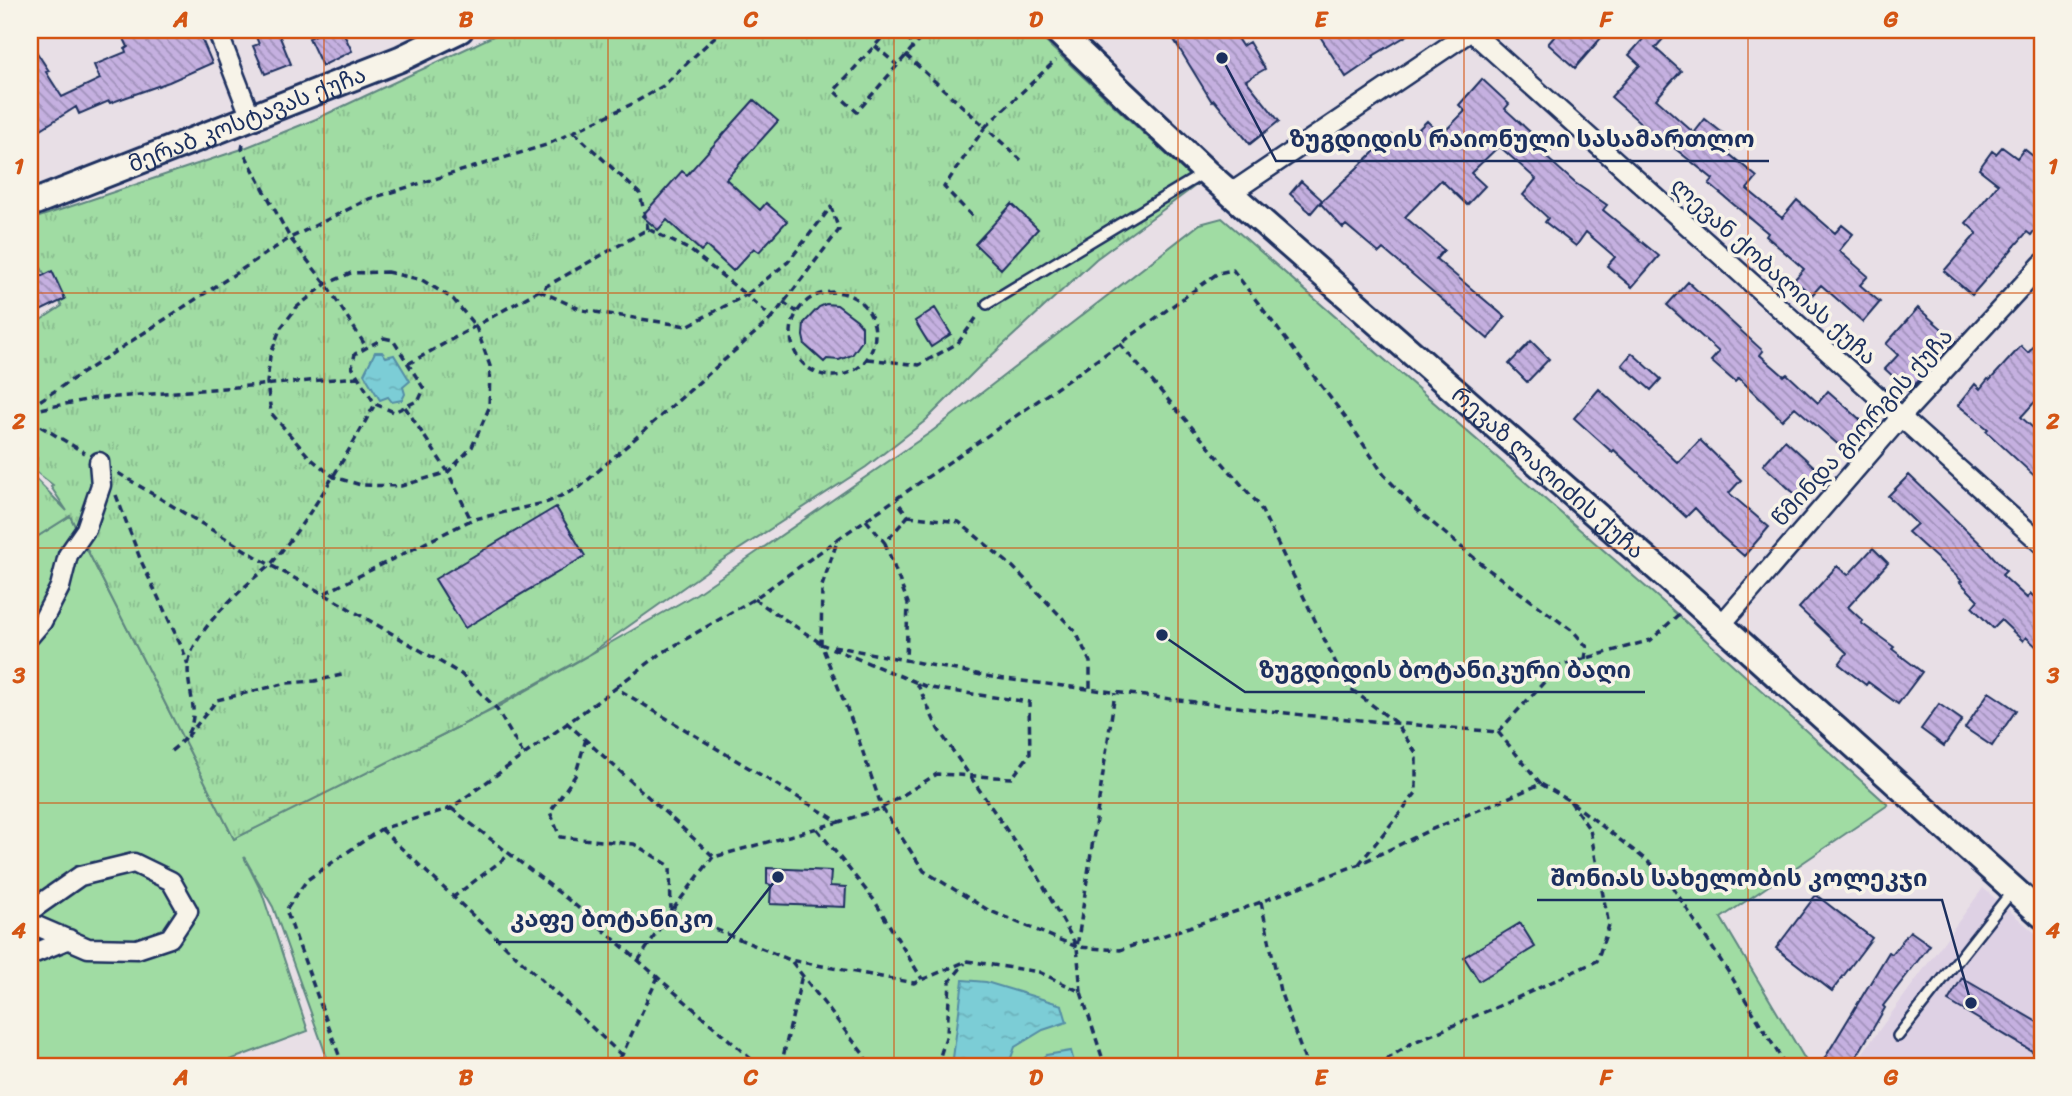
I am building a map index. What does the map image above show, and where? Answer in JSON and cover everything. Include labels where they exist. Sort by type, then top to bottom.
[{"type":"street","points":[[217,30],[251,118]]},
{"type":"street","name":"მერაბ კოსტავას ქუჩა","points":[[30,204],[400,59],[460,30]]},
{"type":"street","name":"ლევან ქობალიას ქუჩა","points":[[1231,193],[1471,31],[2042,544]]},
{"type":"street","name":"რევაზ ლაღიძის ქუჩა","points":[[1064,37],[1206,172],[1692,599],[2042,915]]},
{"type":"street","name":"წმინდა გიორგის ქუჩა","points":[[1721,625],[1900,418],[2042,264]]},
{"type":"street","points":[[30,636],[42,622],[61,587],[68,555],[86,529],[101,485],[99,462]]},
{"type":"street","points":[[30,911],[80,876],[134,863],[171,881],[188,911],[170,937],[137,949],[88,948],[30,923]]},
{"type":"street","points":[[30,955],[69,939]]},
{"type":"lane","points":[[986,304],[1206,172]]},
{"type":"lane","points":[[1898,1037],[2014,889]]},
{"type":"path","points":[[30,409],[290,238],[369,199],[546,145],[574,132],[663,86],[722,30]]},
{"type":"path","points":[[876,30],[883,36]]},
{"type":"path","points":[[889,30],[834,90],[857,112],[928,30]]},
{"type":"path","points":[[897,30],[915,45]]},
{"type":"path","points":[[972,216],[944,187],[985,127],[1064,37]]},
{"type":"path","points":[[875,46],[897,66]]},
{"type":"path","points":[[905,55],[1021,160]]},
{"type":"path","points":[[251,118],[242,149],[290,238],[326,285],[367,348]]},
{"type":"path","points":[[574,132],[640,194],[648,229]]},
{"type":"path","points":[[324,594],[471,520],[548,502],[580,487],[772,318],[839,230],[831,206],[788,262],[746,295],[687,326],[582,310],[540,291]]},
{"type":"path","points":[[408,364],[648,229]]},
{"type":"path","points":[[648,229],[690,250],[772,318]]},
{"type":"path","points":[[344,1066],[286,909],[307,880],[381,829],[451,808],[662,653],[754,599],[1218,273],[1233,270],[1349,421],[1384,475],[1416,509],[1485,567],[1574,632],[1587,647],[1585,659]]},
{"type":"path","points":[[387,272],[422,280],[453,299],[475,327],[490,366],[489,408],[472,447],[448,472],[401,486],[361,485],[334,477],[310,458],[271,413],[267,383],[270,356],[281,329],[297,307],[326,285],[351,273],[387,272]]},
{"type":"path","points":[[831,292],[856,300],[866,309],[873,321],[873,347],[867,359],[850,372],[830,376],[816,373],[804,365],[791,340],[797,312],[806,302],[831,292]]},
{"type":"path","points":[[783,302],[797,312]]},
{"type":"path","points":[[867,359],[919,365],[958,343],[986,304]]},
{"type":"path","points":[[384,338],[393,341],[424,389],[419,400],[394,412],[375,404],[352,367],[355,354],[367,348],[384,338]]},
{"type":"path","points":[[1120,344],[1259,505],[1348,686],[1396,723],[1416,753],[1416,793],[1357,865]]},
{"type":"path","points":[[30,409],[90,399],[358,377]]},
{"type":"path","points":[[184,741],[195,714],[186,670],[193,647],[210,622],[253,578],[270,565],[334,477],[375,404]]},
{"type":"path","points":[[405,407],[448,472],[471,520]]},
{"type":"path","points":[[30,420],[270,565],[461,674],[496,708],[523,754]]},
{"type":"path","points":[[99,462],[123,509],[141,561],[188,665]]},
{"type":"path","points":[[896,499],[908,516],[959,522],[1013,567],[1076,632],[1090,662],[1090,690]]},
{"type":"path","points":[[886,543],[908,516]]},
{"type":"path","points":[[866,520],[886,543],[908,603],[906,660]]},
{"type":"path","points":[[838,539],[822,586],[821,644],[855,729],[881,808],[924,870],[988,910],[1077,947],[1120,950],[1261,902],[1357,865],[1428,831],[1541,784]]},
{"type":"path","points":[[638,961],[671,911],[714,857],[817,829],[881,808],[937,774],[1012,778],[1030,754],[1029,702],[930,688],[821,644],[754,599]]},
{"type":"path","points":[[1497,732],[1559,666],[1651,640],[1692,599]]},
{"type":"path","points":[[821,644],[997,678],[1115,693],[1497,732],[1541,784],[1570,801],[1664,874],[1787,1066]]},
{"type":"path","points":[[171,751],[184,741],[217,700],[287,683],[315,681],[346,674]]},
{"type":"path","points":[[917,682],[937,729],[1038,876],[1077,947]]},
{"type":"path","points":[[616,688],[839,822]]},
{"type":"path","points":[[1105,1066],[1082,992],[1077,947],[1115,693]]},
{"type":"path","points":[[566,722],[714,857]]},
{"type":"path","points":[[586,739],[575,776],[550,812],[560,837],[634,844],[670,866],[671,911]]},
{"type":"path","points":[[1376,1066],[1412,1043],[1597,961],[1609,925],[1590,830],[1570,801]]},
{"type":"path","points":[[451,808],[575,905],[759,1066]]},
{"type":"path","points":[[381,829],[633,1066]]},
{"type":"path","points":[[817,829],[874,900],[922,980]]},
{"type":"path","points":[[452,898],[509,855]]},
{"type":"path","points":[[1261,902],[1280,991],[1307,1066]]},
{"type":"path","points":[[671,911],[790,960],[914,983],[967,961],[1040,972],[1082,992]]},
{"type":"path","points":[[790,960],[864,1055],[869,1066]]},
{"type":"path","points":[[937,1066],[947,1034],[950,981],[967,961]]},
{"type":"path","points":[[781,1066],[802,975]]},
{"type":"path","points":[[611,1066],[622,1055],[657,977]]},
{"type":"path","points":[[748,1066],[754,1062]]},
{"type":"shaded area","points":[[1983,888],[2042,939],[2042,1066],[1853,1066]]},
{"type":"green space","points":[[506,30],[1033,30],[1198,184],[1096,259],[925,421],[866,467],[718,563],[588,655],[458,727],[234,839],[70,516],[32,540],[30,561],[30,473],[67,511],[51,487],[53,485],[36,472],[37,458],[30,453],[30,327],[62,306],[30,248],[30,220],[242,149],[316,119]]},
{"type":"green space","points":[[1222,218],[1678,615],[1888,805],[1721,918],[1809,1066],[330,1066],[273,907],[244,857],[262,893],[308,1031],[214,1066],[30,1066],[32,540],[70,516],[234,839],[496,708],[696,594],[931,432],[1200,224]]},
{"type":"water","points":[[375,352],[382,352],[386,357],[394,355],[410,381],[403,387],[405,394],[402,400],[392,402],[388,397],[380,400],[364,374]]},
{"type":"water","points":[[963,980],[986,982],[1062,1005],[1067,1022],[1043,1030],[1015,1047],[1008,1066],[952,1066]]},
{"type":"water","points":[[1071,1051],[1075,1066],[1032,1066],[1046,1055]]},
{"type":"building","points":[[120,30],[198,30],[212,63],[169,82],[110,103],[109,101],[79,114],[76,107],[30,136],[30,42],[62,97],[100,79],[94,65],[126,52],[128,47]]},
{"type":"building","points":[[253,30],[277,30],[291,64],[265,74],[253,46],[259,44]]},
{"type":"building","points":[[327,30],[342,30],[352,51],[322,66],[309,38]]},
{"type":"building","points":[[1168,30],[1232,30],[1242,46],[1249,42],[1265,69],[1246,80],[1279,121],[1250,144],[1214,100],[1212,102]]},
{"type":"building","points":[[1316,30],[1416,30],[1373,56],[1374,58],[1346,77]]},
{"type":"building","points":[[1560,30],[1608,30],[1575,68],[1548,44]]},
{"type":"building","points":[[1651,30],[1671,30],[1655,48],[1681,71],[1656,99],[1694,133],[1705,119],[1735,143],[1728,153],[1757,177],[1747,189],[1782,218],[1797,200],[1835,233],[1842,225],[1853,234],[1839,251],[1868,276],[1860,285],[1880,302],[1863,322],[1821,285],[1812,295],[1794,280],[1804,269],[1766,236],[1768,233],[1709,184],[1713,179],[1663,139],[1661,141],[1611,97],[1640,65],[1629,55]]},
{"type":"building","points":[[1482,79],[1509,104],[1505,109],[1551,151],[1546,157],[1575,183],[1607,205],[1603,210],[1659,256],[1632,287],[1607,266],[1615,257],[1586,232],[1576,246],[1545,222],[1548,218],[1523,195],[1536,179],[1499,146],[1471,173],[1485,186],[1467,205],[1441,180],[1405,217],[1444,250],[1436,259],[1505,317],[1488,339],[1383,249],[1379,253],[1346,225],[1343,228],[1320,203],[1392,135],[1402,145],[1427,121],[1441,135],[1465,111],[1459,105]]},
{"type":"building","points":[[754,100],[778,121],[726,179],[760,210],[766,203],[787,221],[759,252],[754,248],[733,271],[706,246],[701,251],[667,220],[658,230],[642,216],[682,171],[687,175]]},
{"type":"building","points":[[2002,147],[2017,158],[2024,149],[2042,163],[2042,220],[2031,235],[2027,232],[1972,295],[1944,271],[1977,233],[1966,223],[1998,184],[1979,169],[1992,151],[1996,154]]},
{"type":"building","points":[[1301,181],[1322,200],[1311,213],[1290,194]]},
{"type":"building","points":[[1012,204],[1038,229],[1001,269],[975,244]]},
{"type":"building","points":[[52,271],[65,299],[30,316],[30,282]]},
{"type":"building","points":[[1688,282],[1763,351],[1760,355],[1784,376],[1787,374],[1818,403],[1828,391],[1863,422],[1841,447],[1795,407],[1782,420],[1739,378],[1735,382],[1711,361],[1719,352],[1667,305]]},
{"type":"building","points":[[826,304],[837,305],[857,320],[862,326],[862,341],[852,355],[839,360],[827,359],[824,362],[805,345],[803,336],[804,323],[819,307]]},
{"type":"building","points":[[935,308],[951,334],[931,347],[915,321]]},
{"type":"building","points":[[1918,308],[1956,341],[1909,391],[1885,369],[1898,355],[1886,344]]},
{"type":"building","points":[[2042,337],[2042,394],[2021,417],[2042,436],[2042,483],[1986,431],[1988,429],[1958,405],[1975,384],[1980,389],[2021,346],[2028,353]]},
{"type":"building","points":[[1531,341],[1549,359],[1527,382],[1509,364]]},
{"type":"building","points":[[1632,353],[1661,379],[1651,390],[1622,365]]},
{"type":"building","points":[[1599,389],[1678,463],[1700,440],[1741,480],[1729,493],[1769,527],[1744,556],[1695,508],[1686,517],[1614,450],[1612,452],[1574,418]]},
{"type":"building","points":[[1785,440],[1818,470],[1796,495],[1763,465]]},
{"type":"building","points":[[1909,475],[1987,550],[2006,571],[2002,575],[2027,598],[2031,594],[2042,605],[2042,652],[2026,637],[2023,641],[2001,620],[1993,628],[1972,607],[1978,600],[1960,582],[1962,581],[1908,532],[1917,524],[1888,496]]},
{"type":"building","points":[[556,507],[585,556],[465,628],[435,579]]},
{"type":"building","points":[[1873,548],[1888,563],[1848,607],[1863,621],[1861,623],[1922,672],[1898,704],[1868,682],[1866,685],[1839,664],[1847,653],[1799,608],[1837,566],[1848,575]]},
{"type":"building","points":[[1989,692],[2016,710],[1992,746],[1965,728]]},
{"type":"building","points":[[1939,704],[1962,720],[1944,746],[1921,729]]},
{"type":"building","points":[[767,868],[831,871],[830,886],[846,887],[845,907],[770,904],[771,885],[767,884]]},
{"type":"building","points":[[1816,895],[1872,938],[1832,991],[1776,948]]},
{"type":"building","points":[[1520,923],[1535,947],[1479,981],[1464,957]]},
{"type":"building","points":[[1910,931],[1930,945],[1883,1006],[1885,1008],[1851,1066],[1832,1066],[1823,1061],[1889,952],[1892,954]]},
{"type":"building","points":[[1962,978],[2042,1025],[2042,1057],[1948,1001]]},
{"type":"place","name":"ზუგდიდის რაიონული სასამართლო","points":[[1222,58]]},
{"type":"place","name":"ზუგდიდის ბოტანიკური ბაღი","points":[[1162,635]]},
{"type":"place","name":"კაფე ბოტანიკო","points":[[778,877]]},
{"type":"place","name":"შონიას სახელობის კოლეკჯი","points":[[1971,1003]]}]
